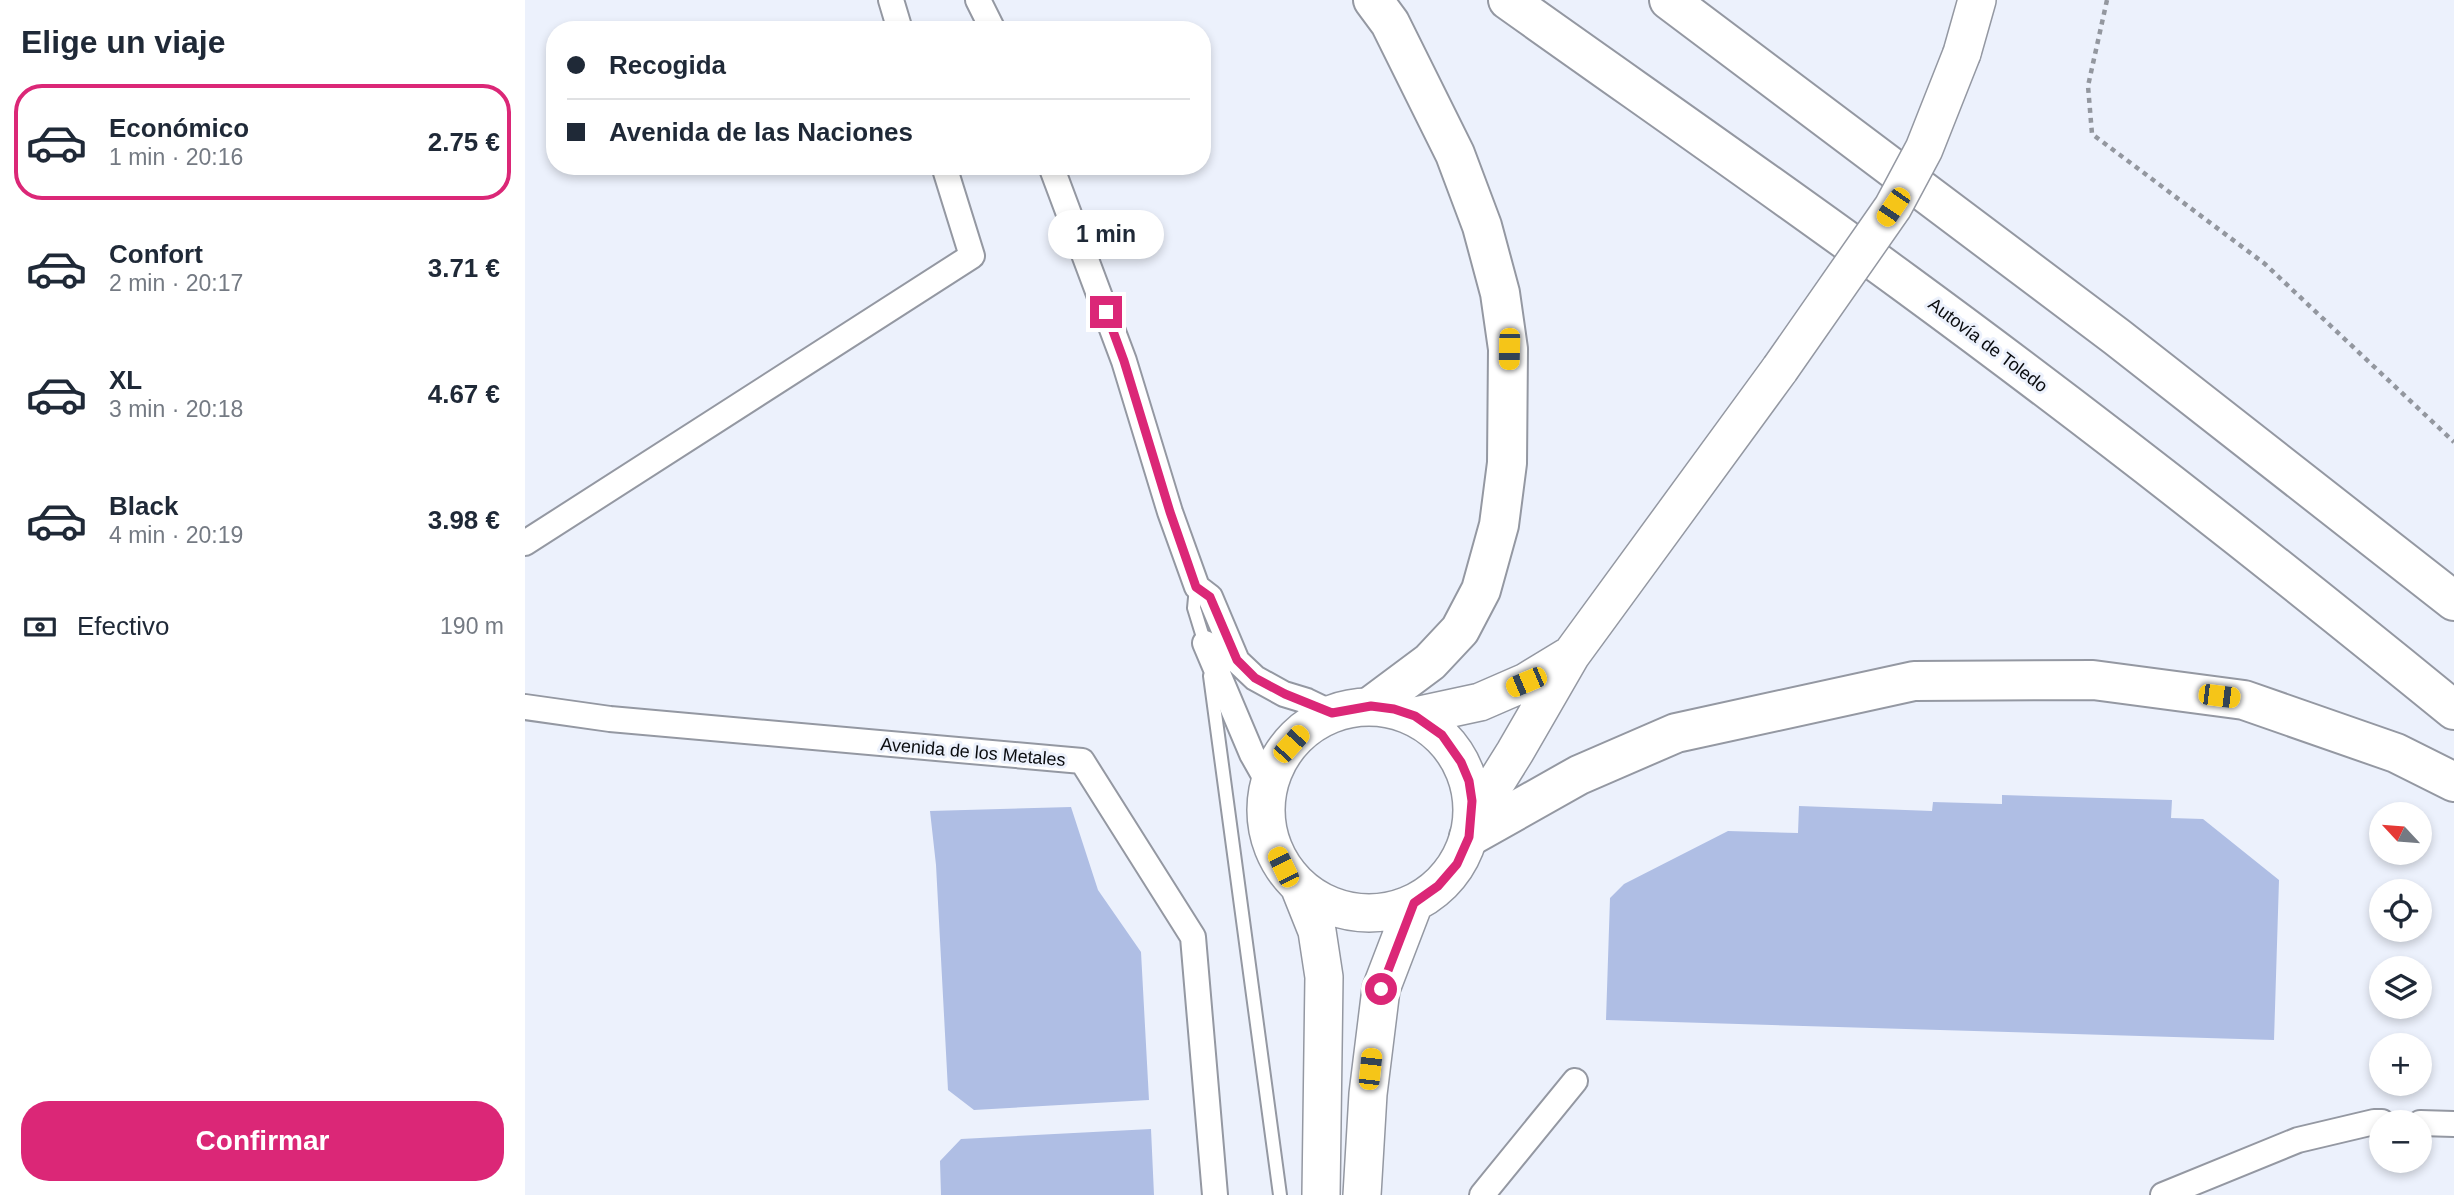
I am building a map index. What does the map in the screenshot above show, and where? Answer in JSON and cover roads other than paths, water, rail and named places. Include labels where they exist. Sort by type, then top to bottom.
[{"type":"highway","points":[[1371,706],[1430,662],[1460,630],[1481,590],[1499,525],[1505,476],[1509,349],[1500,293],[1482,226],[1455,153],[1390,23],[1373,0]]},
{"type":"highway","name":"Autovía de Toledo","points":[[1508,0],[1905,282],[2364,636],[2454,710]]},
{"type":"highway","points":[[1669,0],[2117,337],[2454,601]]},
{"type":"highway","points":[[1470,829],[1579,775],[1675,733],[1914,681],[2093,680],[2245,700],[2396,753],[2454,782]]},
{"type":"main road","points":[[1470,829],[1472,801],[1469,781],[1461,762],[1442,735],[1415,716],[1394,709],[1371,706],[1332,713],[1303,730],[1278,758],[1269,784],[1266,814],[1271,844],[1283,867],[1299,886],[1325,903],[1354,912],[1385,912],[1414,903],[1438,886],[1457,864],[1470,829],[1571,655],[1780,369],[1893,207],[1924,149],[1962,53],[1977,0]]},
{"type":"main road","points":[[1415,716],[1480,702],[1526,682],[1571,655]]},
{"type":"main road","points":[[1299,886],[1317,931],[1324,977],[1321,1195]]},
{"type":"main road","points":[[1362,1195],[1368,1094],[1381,989],[1414,903]]},
{"type":"street","points":[[891,0],[897,21]]},
{"type":"street","points":[[978,0],[988,21]]},
{"type":"street","points":[[525,543],[972,256],[947,175]]},
{"type":"street","points":[[1054,175],[1124,361],[1196,587],[1210,597],[1237,660],[1255,678],[1285,694],[1332,713]]},
{"type":"street","points":[[1205,643],[1252,754],[1269,784]]},
{"type":"street","name":"Avenida de los Metales","points":[[525,707],[610,719],[1082,761],[1193,937],[1215,1195]]},
{"type":"street","points":[[1482,1195],[1575,1082]]},
{"type":"street","points":[[2163,1195],[2298,1140],[2369,1123]]},
{"type":"street","points":[[2432,1123],[2454,1124]]},
{"type":"lane","points":[[1196,587],[1193,608],[1205,643],[1280,1195]]}]
